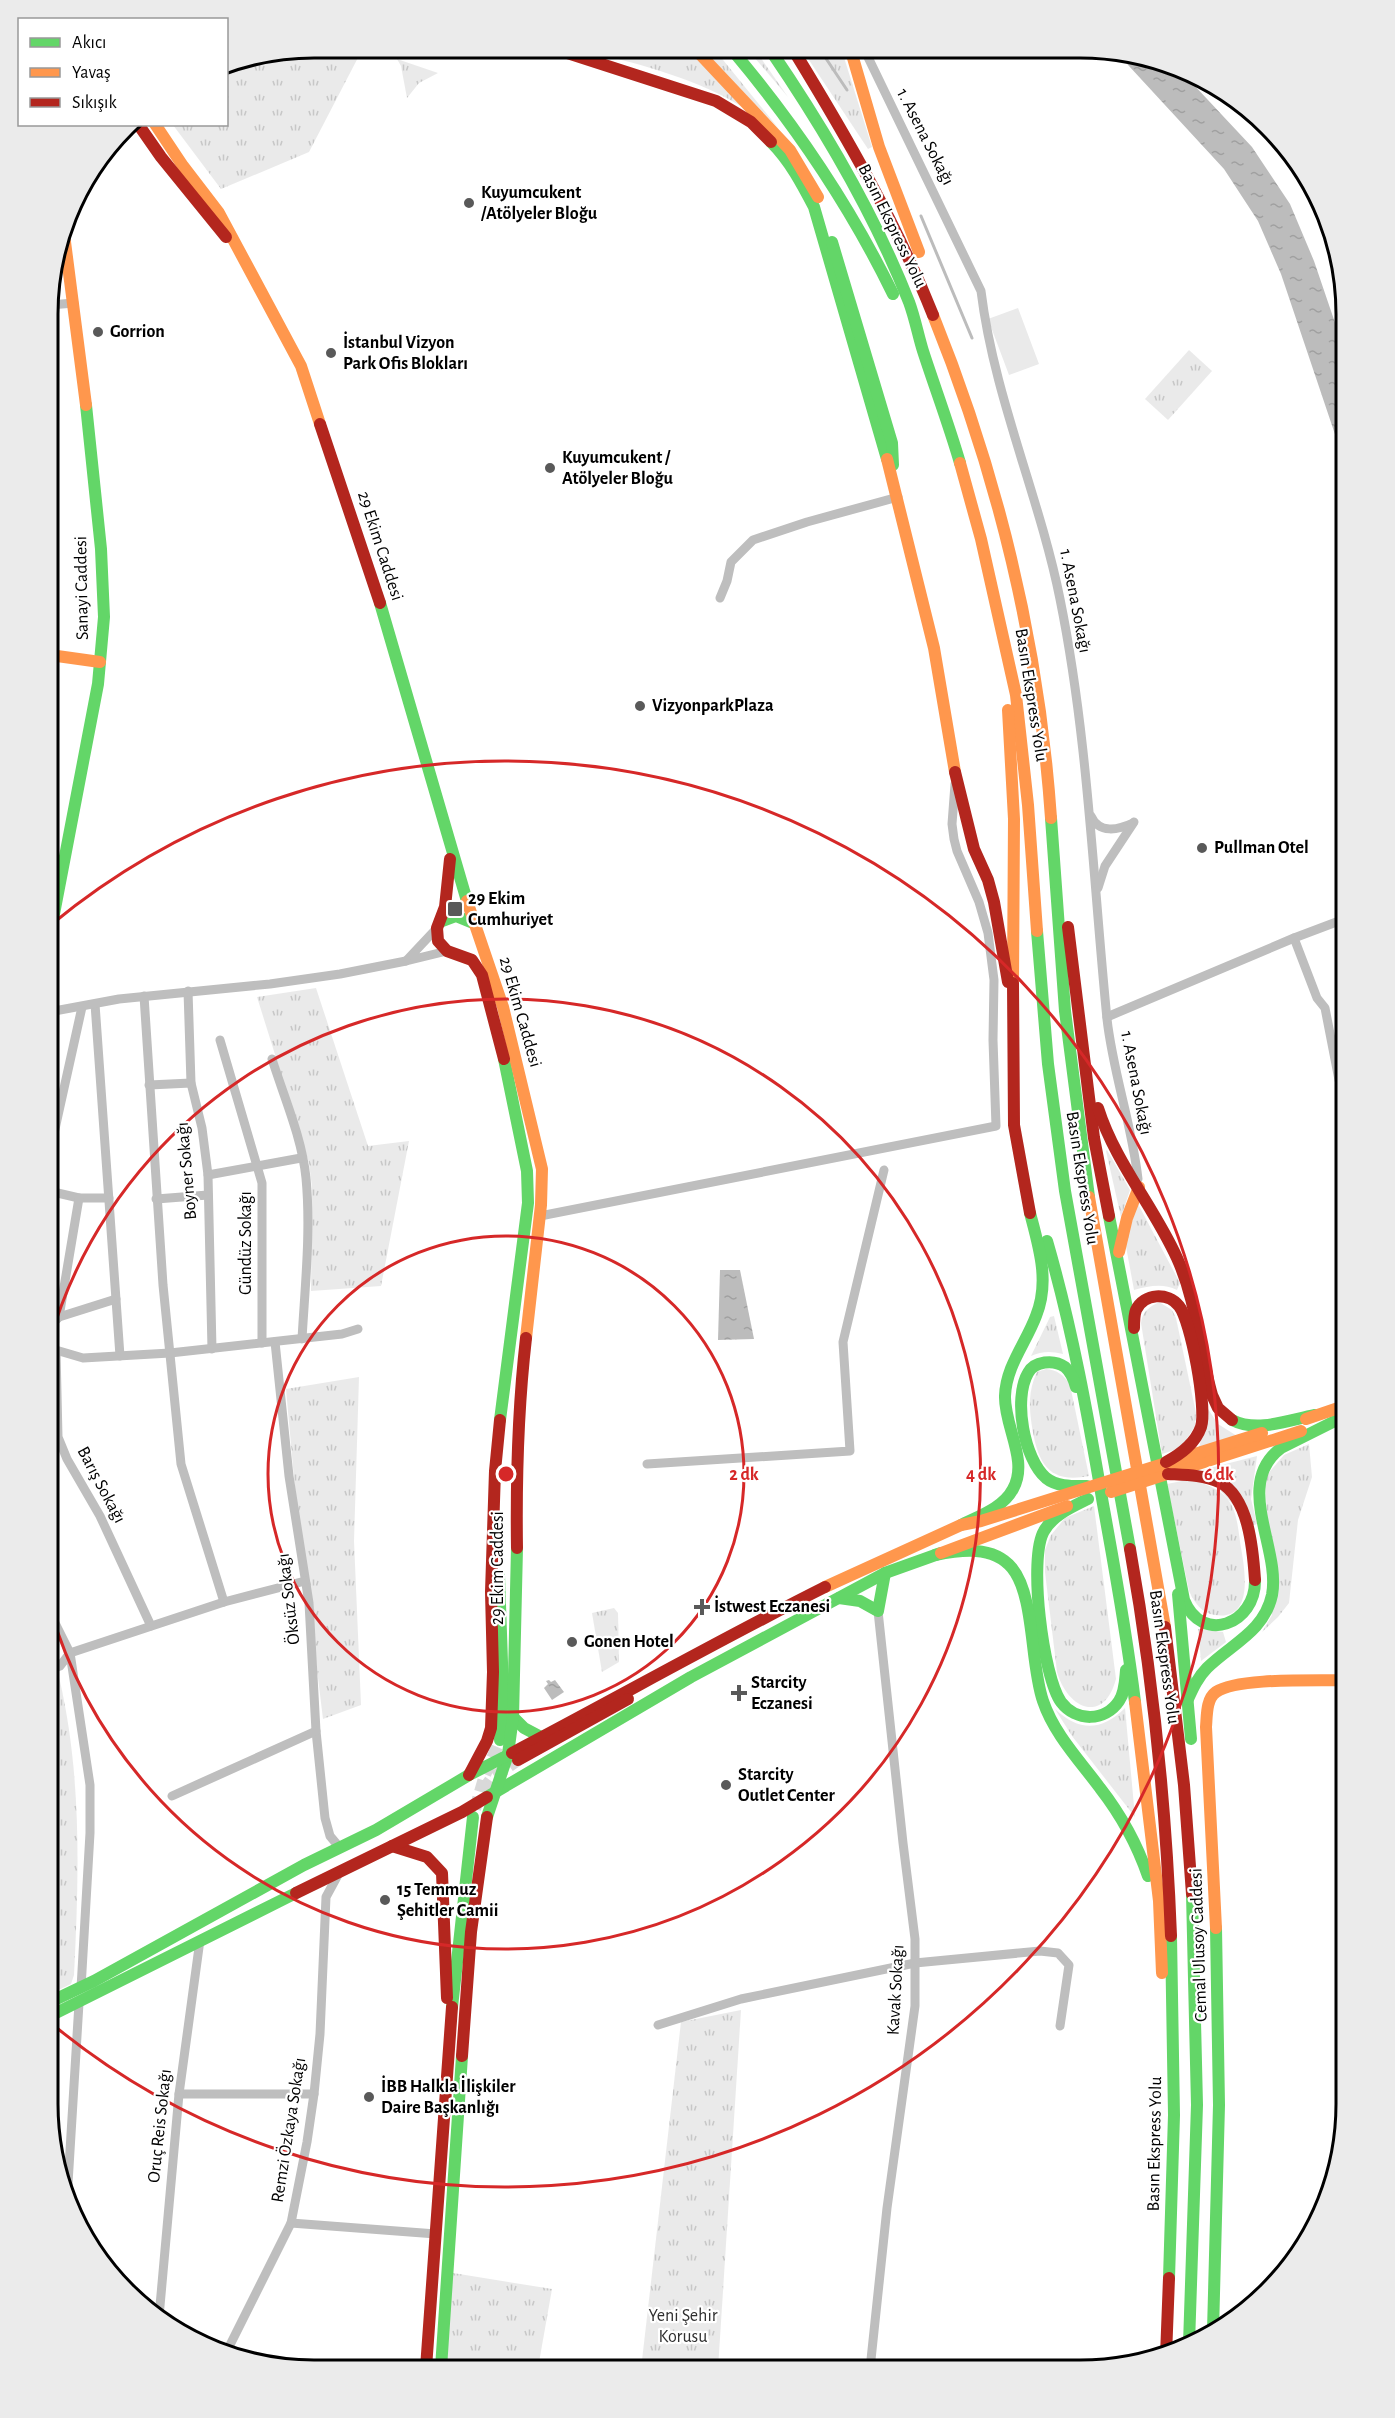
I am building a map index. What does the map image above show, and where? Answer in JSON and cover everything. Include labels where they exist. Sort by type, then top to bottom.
[{"type":"main road","points":[[580,58],[716,101],[751,122],[782,153],[814,207],[898,497],[934,648],[956,776],[974,849],[988,880],[994,902],[1013,1015]]},
{"type":"main road","points":[[704,58],[790,150],[820,200],[892,443],[891,475]]},
{"type":"main road","points":[[739,58],[808,144],[834,184],[873,254],[907,324],[922,348]]},
{"type":"main road","name":"Basın Ekspress Yolu","points":[[776,58],[859,199],[909,302],[962,468],[990,573],[1014,679],[1024,763],[1042,1010],[1054,1117],[1132,1560],[1153,1699],[1169,1872],[1174,2130],[1166,2345]]},
{"type":"main road","name":"Basın Ekspress Yolu","points":[[798,58],[870,176],[919,278],[958,371],[978,431],[1006,533],[1029,639],[1045,744],[1061,972],[1072,1085],[1094,1228],[1138,1463],[1166,1631],[1180,1741],[1192,1893],[1196,2103],[1189,2335]]},
{"type":"main road","points":[[853,58],[879,147],[954,336],[959,359],[958,371]]},
{"type":"main road","name":"29 Ekim Caddesi","points":[[156,126],[219,213],[301,366],[372,578],[474,927],[503,1007],[542,1169],[540,1216],[521,1380],[516,1490],[517,1590],[513,1757],[495,1793],[486,1819],[471,1932],[442,2360]]},
{"type":"main road","name":"29 Ekim Caddesi","points":[[140,127],[198,204],[237,249]]},
{"type":"main road","name":"Sanayi Caddesi","points":[[58,898],[84,762],[100,662],[104,617],[101,549],[66,250]]},
{"type":"main road","points":[[513,1757],[541,1737],[626,1693],[725,1637],[858,1571],[961,1525],[1007,1498],[1016,1481],[1016,1459],[1004,1394],[1012,1366],[1037,1317],[1043,1289],[1040,1249],[1023,1176],[1013,1115],[1014,814],[1005,644]]},
{"type":"main road","points":[[58,656],[100,662]]},
{"type":"main road","points":[[1045,744],[1056,813],[1095,1138],[1175,1561],[1186,1606],[1192,1615],[1203,1623],[1215,1626],[1238,1620],[1246,1612],[1254,1594],[1255,1573],[1247,1524],[1237,1501],[1228,1488],[1204,1476],[1167,1468]]},
{"type":"main road","points":[[439,925],[450,916],[462,916],[474,927],[470,947],[460,953],[450,952],[438,941],[439,925],[450,881],[451,848]]},
{"type":"main road","name":"29 Ekim Caddesi","points":[[450,952],[472,960],[482,975],[500,1038],[527,1171],[528,1203],[500,1421],[494,1514],[491,1728],[487,1741],[469,1775]]},
{"type":"main road","points":[[1084,1052],[1103,1123],[1116,1152],[1139,1188],[1186,1281],[1199,1323],[1211,1393],[1220,1410],[1238,1425],[1253,1426],[1315,1415]]},
{"type":"main road","points":[[1023,1176],[1060,1286],[1090,1428],[1134,1681],[1159,1901],[1160,1947]]},
{"type":"main road","points":[[1118,1259],[1125,1227],[1139,1188]]},
{"type":"main road","points":[[1136,1350],[1134,1317],[1136,1309],[1142,1302],[1156,1296],[1166,1296],[1176,1301],[1186,1320],[1203,1418],[1201,1428],[1191,1446],[1167,1468]]},
{"type":"main road","points":[[1087,1486],[1067,1486],[1049,1480],[1034,1461],[1020,1403],[1020,1390],[1029,1369],[1045,1362],[1055,1362],[1065,1367],[1072,1375],[1090,1428]]},
{"type":"main road","points":[[58,2012],[495,1793],[691,1677],[885,1573],[1167,1468],[1336,1408]]},
{"type":"main road","points":[[961,1525],[981,1521],[1087,1486],[1167,1468],[1336,1420]]},
{"type":"main road","points":[[1188,1699],[1192,1686],[1205,1668],[1256,1629],[1272,1599],[1273,1570],[1259,1491],[1263,1468],[1283,1447],[1336,1421]]},
{"type":"main road","points":[[1088,1499],[1050,1524],[1042,1534],[1037,1549],[1038,1588],[1052,1686],[1057,1698],[1075,1716],[1086,1718],[1104,1714],[1117,1703],[1122,1693],[1126,1674],[1122,1615]]},
{"type":"main road","points":[[494,1514],[503,1670],[503,1716],[500,1740]]},
{"type":"main road","points":[[935,1555],[959,1550],[978,1550],[992,1554],[1008,1565],[1019,1580],[1034,1665],[1043,1701],[1059,1732],[1113,1805],[1137,1846],[1149,1877],[1160,1947],[1165,2001],[1173,2037]]},
{"type":"main road","points":[[1175,1561],[1188,1699],[1197,1834],[1197,1859],[1192,1893]]},
{"type":"main road","points":[[837,1598],[856,1599],[868,1603],[878,1611],[885,1573]]},
{"type":"main road","points":[[58,1998],[304,1865],[376,1830],[469,1775],[513,1757],[654,1684],[725,1637]]},
{"type":"main road","name":"Cemal Ulusoy Caddesi","points":[[1213,2322],[1220,2082],[1219,1987],[1206,1727],[1209,1701],[1221,1689],[1253,1684],[1336,1680]]},
{"type":"main road","points":[[513,1717],[524,1728],[541,1737]]},
{"type":"main road","points":[[427,2360],[451,2019],[473,1817]]},
{"type":"main road","points":[[392,1846],[415,1850],[428,1857],[437,1864],[442,1874],[447,1998],[451,2019]]},
{"type":"street","name":"1. Asena Sokağı","points":[[868,58],[981,291],[985,319],[1005,402],[1056,577],[1086,768],[1107,1017],[1139,1188]]},
{"type":"street","points":[[59,304],[74,303]]},
{"type":"street","points":[[720,598],[731,562],[753,540],[807,522],[898,497]]},
{"type":"street","points":[[540,1216],[996,1126],[993,1040],[994,980],[988,933],[979,902],[954,839],[952,824],[956,776]]},
{"type":"street","points":[[1089,808],[1092,819],[1101,827],[1116,829],[1134,822],[1105,866],[1096,896]]},
{"type":"street","points":[[1107,1017],[1336,922]]},
{"type":"street","points":[[405,961],[439,925]]},
{"type":"street","points":[[1294,938],[1317,998],[1325,1008],[1336,1051]]},
{"type":"street","points":[[58,1011],[144,996],[329,976],[450,952]]},
{"type":"street","name":"Boyner Sokağı","points":[[188,991],[191,1083],[202,1128],[208,1175],[212,1349]]},
{"type":"street","points":[[144,996],[156,1199],[181,1464],[224,1602]]},
{"type":"street","points":[[95,1004],[120,1356]]},
{"type":"street","points":[[58,1115],[82,1007]]},
{"type":"street","name":"Gündüz Sokağı","points":[[220,1040],[262,1183],[262,1343]]},
{"type":"street","points":[[272,1059],[306,1177],[306,1253],[302,1339]]},
{"type":"street","points":[[149,1085],[191,1083]]},
{"type":"street","points":[[208,1175],[301,1158]]},
{"type":"street","points":[[647,1464],[850,1451],[843,1342],[884,1170]]},
{"type":"street","points":[[58,1193],[79,1198],[109,1198]]},
{"type":"street","points":[[156,1199],[208,1195]]},
{"type":"street","points":[[79,1198],[59,1317],[116,1299]]},
{"type":"street","points":[[58,1351],[83,1358],[170,1353],[342,1334],[358,1329]]},
{"type":"street","name":"Öksüz Sokağı","points":[[275,1342],[289,1476],[309,1603],[316,1731],[325,1818],[330,1836],[340,1848]]},
{"type":"street","name":"Barış Sokağı","points":[[58,1437],[67,1459],[100,1516],[151,1626]]},
{"type":"street","points":[[58,1667],[70,1653],[224,1602],[305,1581]]},
{"type":"street","name":"Kavak Sokağı","points":[[871,2360],[887,2208],[915,2006],[915,1939],[878,1611]]},
{"type":"street","points":[[58,1629],[70,1653],[90,1785],[90,1833],[81,1988]]},
{"type":"street","points":[[172,1796],[316,1731]]},
{"type":"street","points":[[315,1884],[326,1897],[340,1872]]},
{"type":"street","name":"Remzi Özkaya Sokağı","points":[[229,2345],[291,2223],[314,2094],[320,2034],[326,1897]]},
{"type":"street","name":"Oruç Reis Sokağı","points":[[160,2308],[179,2094],[200,1940]]},
{"type":"street","points":[[658,2025],[741,1999],[915,1963],[1040,1951],[1058,1953],[1069,1965],[1060,2026]]},
{"type":"street","points":[[69,2175],[79,2003]]},
{"type":"street","points":[[179,2094],[314,2094]]},
{"type":"street","points":[[291,2223],[436,2235]]},
{"type":"green space","points":[[358,58],[309,152],[221,189],[174,126],[228,126],[228,74],[264,63],[297,59]]},
{"type":"green space","points":[[614,58],[697,58],[744,108],[690,81]]},
{"type":"green space","points":[[711,58],[721,58],[779,129]]},
{"type":"green space","points":[[755,58],[761,58],[788,97]]},
{"type":"green space","points":[[808,58],[844,58],[872,147],[868,149]]},
{"type":"green space","points":[[397,59],[438,73],[419,83],[407,98],[401,66]]},
{"type":"green space","points":[[1018,308],[1039,364],[1009,375],[988,319]]},
{"type":"green space","points":[[1189,350],[1212,371],[1168,420],[1145,399]]},
{"type":"green space","points":[[316,988],[368,1146],[409,1141],[381,1286],[311,1291],[312,1187],[309,1163],[257,997]]},
{"type":"green space","points":[[1106,1151],[1130,1190],[1121,1217]]},
{"type":"green space","points":[[1138,1204],[1180,1283],[1177,1290],[1151,1286],[1134,1290],[1125,1241]]},
{"type":"green space","points":[[1159,1302],[1172,1310],[1176,1318],[1196,1413],[1195,1426],[1181,1448],[1162,1454],[1141,1323],[1147,1310]]},
{"type":"green space","points":[[1054,1316],[1063,1354],[1047,1352],[1031,1356],[1050,1317]]},
{"type":"green space","points":[[1046,1369],[1060,1374],[1070,1385],[1089,1476],[1075,1478],[1055,1474],[1047,1468],[1038,1451],[1031,1420],[1031,1392],[1037,1372]]},
{"type":"green space","points":[[359,1377],[354,1541],[361,1705],[323,1719],[295,1489],[286,1389]]},
{"type":"green space","points":[[1208,1409],[1218,1424],[1237,1436],[1199,1448]]},
{"type":"green space","points":[[1309,1444],[1312,1477],[1298,1520],[1289,1603],[1262,1632],[1272,1615],[1265,1477],[1284,1455]]},
{"type":"green space","points":[[1257,1456],[1251,1499],[1257,1524],[1252,1526],[1202,1470]]},
{"type":"green space","points":[[1192,1479],[1214,1488],[1225,1496],[1235,1514],[1245,1580],[1241,1602],[1236,1610],[1227,1615],[1215,1615],[1202,1610],[1189,1591],[1167,1484]]},
{"type":"green space","points":[[1094,1506],[1116,1679],[1103,1702],[1095,1707],[1086,1707],[1077,1703],[1069,1695],[1057,1672],[1045,1572],[1045,1550],[1051,1535],[1065,1518]]},
{"type":"green space","points":[[614,1608],[618,1613],[619,1662],[602,1672],[592,1613]]},
{"type":"green space","points":[[1198,1629],[1223,1632],[1226,1642],[1201,1661]]},
{"type":"green space","points":[[58,1677],[72,1751],[78,1863],[74,1975],[71,1984],[58,1990]]},
{"type":"green space","points":[[1125,1708],[1135,1817],[1072,1736],[1055,1709],[1073,1722],[1090,1726],[1108,1721]]},
{"type":"green space","name":"Yeni Şehir Korusu","points":[[741,2010],[719,2360],[642,2360],[681,2022]]},
{"type":"green space","points":[[453,2273],[552,2289],[539,2360],[446,2360]]},
{"type":"water","points":[[1126,62],[1163,72],[1194,85],[1252,147],[1290,204],[1314,261],[1336,326],[1336,437],[1281,274],[1258,221],[1224,169]]},
{"type":"water","points":[[720,1270],[740,1270],[754,1339],[718,1340]]},
{"type":"water","points":[[555,1680],[564,1692],[552,1700],[544,1688],[548,1684],[546,1681]]},
{"type":"waterway","points":[[826,58],[847,90]]},
{"type":"waterway","points":[[921,216],[972,338]]},
{"type":"tunnel","points":[[475,1809],[485,1775],[500,1740]]},
{"type":"tunnel","points":[[483,1790],[491,1779],[518,1760]]},
{"type":"traffic: fast","points":[[739,58],[779,108],[840,198],[893,294]]},
{"type":"traffic: fast","points":[[776,58],[829,142],[880,236],[911,308],[960,463]]},
{"type":"traffic: fast","points":[[771,142],[790,165],[814,207],[887,459]]},
{"type":"traffic: fast","points":[[832,242],[892,443],[893,465]]},
{"type":"traffic: fast","points":[[58,893],[98,684],[104,617],[101,549],[86,405]]},
{"type":"traffic: fast","points":[[380,603],[467,901]]},
{"type":"traffic: fast","points":[[1051,818],[1065,1011],[1089,1197]]},
{"type":"traffic: fast","points":[[440,922],[456,916],[473,923]]},
{"type":"traffic: fast","points":[[1037,931],[1048,1064],[1065,1191],[1130,1549]]},
{"type":"traffic: fast","points":[[500,1420],[528,1203],[527,1171],[504,1059]]},
{"type":"traffic: fast","points":[[961,1525],[990,1511],[1009,1496],[1017,1478],[1017,1455],[1006,1407],[1006,1385],[1036,1316],[1043,1277],[1030,1213]]},
{"type":"traffic: fast","points":[[1109,1216],[1184,1600],[1192,1614],[1203,1622],[1215,1625],[1227,1623],[1238,1618],[1247,1608],[1253,1595],[1255,1580]]},
{"type":"traffic: fast","points":[[1047,1241],[1072,1339],[1085,1405],[1121,1603],[1135,1702]]},
{"type":"traffic: fast","points":[[1076,1387],[1065,1367],[1050,1362],[1039,1364],[1028,1373],[1021,1398],[1021,1413],[1032,1457],[1046,1478],[1060,1484],[1087,1486]]},
{"type":"traffic: fast","points":[[1232,1420],[1242,1424],[1262,1425],[1315,1415]]},
{"type":"traffic: fast","points":[[1188,1699],[1204,1671],[1246,1636],[1262,1619],[1268,1608],[1272,1595],[1273,1577],[1259,1498],[1261,1480],[1267,1463],[1281,1448],[1335,1421]]},
{"type":"traffic: fast","points":[[1088,1499],[1052,1520],[1044,1531],[1039,1545],[1038,1590],[1043,1644],[1048,1669],[1054,1689],[1067,1709],[1090,1717],[1106,1713],[1119,1701],[1124,1690],[1126,1670]]},
{"type":"traffic: fast","points":[[487,1817],[508,1754],[513,1717],[517,1548]]},
{"type":"traffic: fast","points":[[935,1555],[965,1551],[986,1552],[1012,1568],[1025,1595],[1039,1686],[1048,1713],[1061,1736],[1122,1819],[1148,1876]]},
{"type":"traffic: fast","points":[[487,1797],[691,1677],[885,1573],[941,1553]]},
{"type":"traffic: fast","points":[[839,1598],[860,1601],[878,1611],[885,1573]]},
{"type":"traffic: fast","points":[[499,1575],[503,1692],[500,1740]]},
{"type":"traffic: fast","points":[[1178,1594],[1191,1739]]},
{"type":"traffic: fast","points":[[513,1717],[524,1728],[541,1737]]},
{"type":"traffic: fast","points":[[58,1998],[94,1981],[304,1865],[376,1830],[469,1775],[512,1753]]},
{"type":"traffic: fast","points":[[452,2007],[473,1817]]},
{"type":"traffic: fast","points":[[58,2012],[296,1893]]},
{"type":"traffic: fast","points":[[1189,2335],[1197,2105],[1192,1894]]},
{"type":"traffic: fast","points":[[1213,2322],[1219,2105],[1216,1928]]},
{"type":"traffic: fast","points":[[1169,2278],[1174,2115],[1171,1936]]},
{"type":"traffic: fast","points":[[442,2360],[462,2056]]},
{"type":"traffic: slow","points":[[704,58],[790,150],[818,197]]},
{"type":"traffic: slow","points":[[853,58],[879,147],[919,252]]},
{"type":"traffic: slow","points":[[156,126],[219,213],[301,366],[320,424]]},
{"type":"traffic: slow","points":[[66,251],[86,405]]},
{"type":"traffic: slow","points":[[933,315],[977,437],[1012,562],[1037,689],[1051,818]]},
{"type":"traffic: slow","points":[[887,459],[934,648],[955,772]]},
{"type":"traffic: slow","points":[[960,463],[981,539],[1016,695],[1028,805],[1037,931]]},
{"type":"traffic: slow","points":[[58,656],[100,662]]},
{"type":"traffic: slow","points":[[1008,710],[1014,819],[1013,983]]},
{"type":"traffic: slow","points":[[467,901],[503,1007],[542,1169],[541,1205],[526,1338]]},
{"type":"traffic: slow","points":[[1119,1252],[1127,1218],[1139,1187]]},
{"type":"traffic: slow","points":[[1089,1197],[1165,1627]]},
{"type":"traffic: slow","points":[[1306,1419],[1336,1409]]},
{"type":"traffic: slow","points":[[1111,1492],[1301,1431]]},
{"type":"traffic: slow","points":[[825,1587],[961,1525],[981,1521],[1262,1433]]},
{"type":"traffic: slow","points":[[941,1553],[1067,1506]]},
{"type":"traffic: slow","points":[[1216,1928],[1206,1727],[1210,1699],[1216,1692],[1242,1684],[1336,1680]]},
{"type":"traffic: slow","points":[[1135,1702],[1159,1901],[1162,1973]]},
{"type":"traffic: jam","points":[[583,58],[716,101],[751,122],[771,142]]},
{"type":"traffic: jam","points":[[798,58],[869,180],[903,246],[933,315]]},
{"type":"traffic: jam","points":[[140,127],[161,157],[226,237]]},
{"type":"traffic: jam","points":[[320,424],[380,603]]},
{"type":"traffic: jam","points":[[955,772],[974,849],[988,880],[994,902],[1008,982]]},
{"type":"traffic: jam","points":[[450,859],[445,907],[437,928],[438,941],[447,951],[472,960],[482,975],[504,1059]]},
{"type":"traffic: jam","points":[[1068,927],[1094,1138],[1109,1216]]},
{"type":"traffic: jam","points":[[1013,983],[1014,1125],[1030,1213]]},
{"type":"traffic: jam","points":[[1098,1108],[1124,1166],[1177,1258],[1189,1292],[1212,1395],[1218,1408],[1232,1420]]},
{"type":"traffic: jam","points":[[1134,1328],[1135,1312],[1140,1304],[1156,1296],[1169,1298],[1179,1306],[1184,1315],[1193,1346],[1202,1402],[1201,1427],[1187,1448],[1166,1462]]},
{"type":"traffic: jam","points":[[517,1548],[518,1443],[526,1338]]},
{"type":"traffic: jam","points":[[469,1775],[487,1741],[491,1728],[493,1672],[491,1592],[495,1471],[500,1420]]},
{"type":"traffic: jam","points":[[1168,1474],[1207,1478],[1229,1489],[1237,1499],[1248,1525],[1255,1580]]},
{"type":"traffic: jam","points":[[1130,1549],[1157,1742],[1166,1839],[1171,1936]]},
{"type":"traffic: jam","points":[[512,1753],[825,1587]]},
{"type":"traffic: jam","points":[[1165,1627],[1184,1785],[1192,1894]]},
{"type":"traffic: jam","points":[[518,1760],[628,1699]]},
{"type":"traffic: jam","points":[[296,1893],[462,1812],[487,1797]]},
{"type":"traffic: jam","points":[[462,2056],[471,1932],[487,1817]]},
{"type":"traffic: jam","points":[[392,1846],[427,1857],[442,1873],[447,1998]]},
{"type":"traffic: jam","points":[[427,2360],[452,2007]]},
{"type":"traffic: jam","points":[[1166,2345],[1169,2278]]},
{"type":"place","name":"Kuyumcukent /Atölyeler Bloğu","points":[[469,203]]},
{"type":"place","name":"Gorrion","points":[[98,332]]},
{"type":"place","name":"İstanbul Vizyon Park Ofis Blokları","points":[[331,353]]},
{"type":"place","name":"Kuyumcukent / Atölyeler Bloğu","points":[[550,468]]},
{"type":"place","name":"VizyonparkPlaza","points":[[640,706]]},
{"type":"place","name":"Pullman Otel","points":[[1202,848]]},
{"type":"place","name":"29 Ekim Cumhuriyet","points":[[455,909]]},
{"type":"place","name":"İstwest Eczanesi","points":[[702,1607]]},
{"type":"place","name":"Gonen Hotel","points":[[572,1642]]},
{"type":"place","name":"Starcity Eczanesi","points":[[739,1693]]},
{"type":"place","name":"Starcity Outlet Center","points":[[726,1785]]},
{"type":"place","name":"15 Temmuz Şehitler Camii","points":[[385,1900]]},
{"type":"place","name":"İBB Halkla İlişkiler Daire Başkanlığı","points":[[369,2097]]}]
